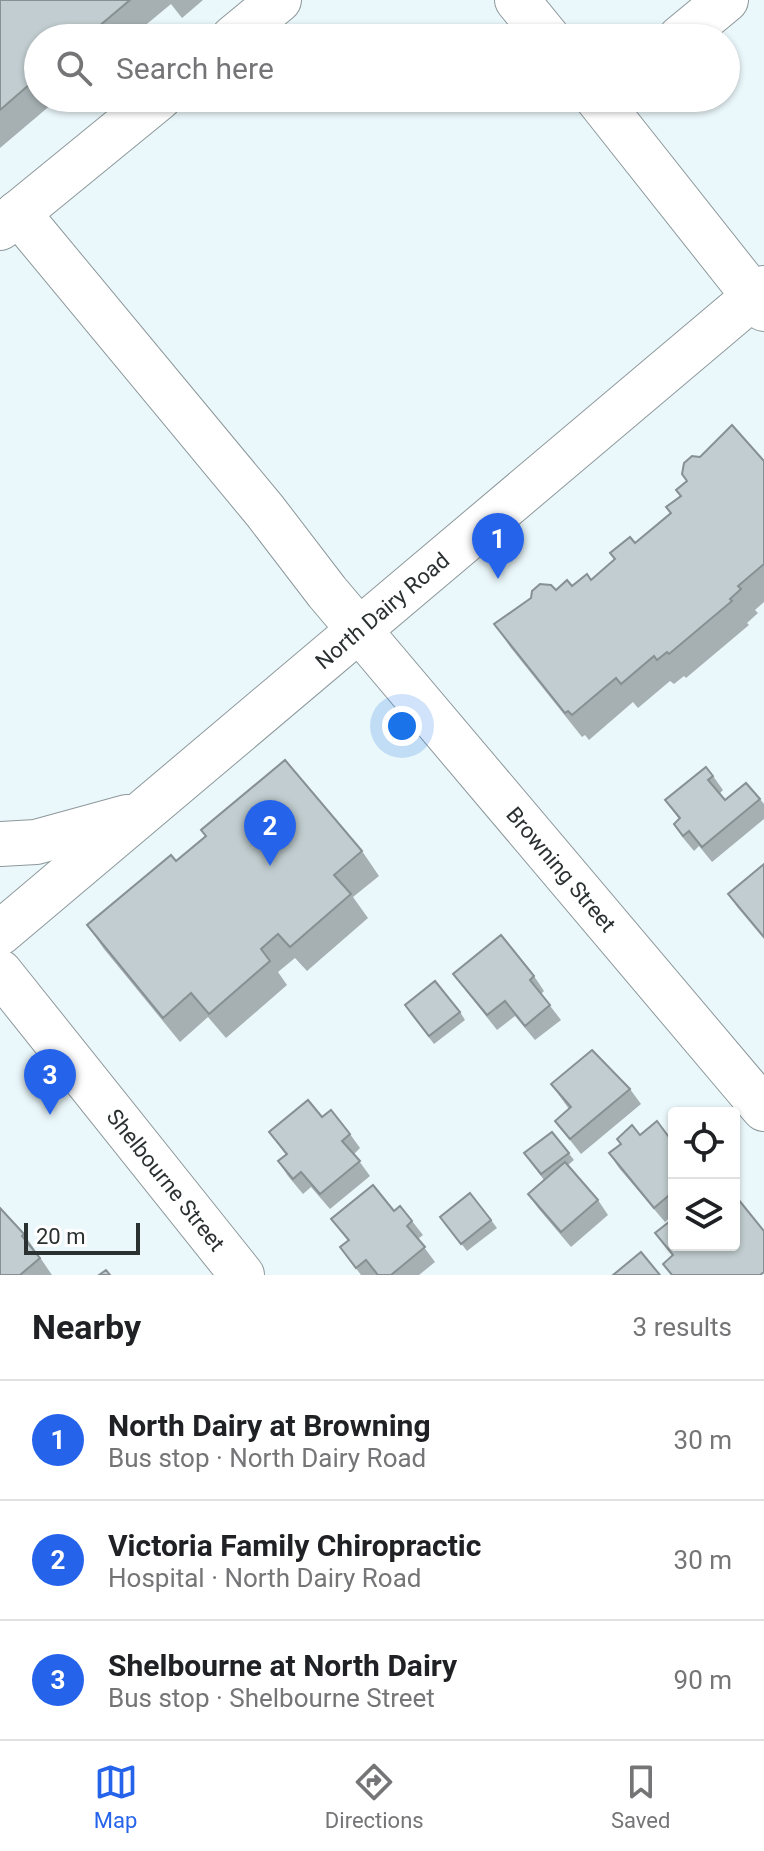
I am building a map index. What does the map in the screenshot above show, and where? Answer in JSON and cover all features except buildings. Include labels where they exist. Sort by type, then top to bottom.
[{"type":"street","points":[[250,24],[279,0]]},
{"type":"street","points":[[517,0],[537,24]]},
{"type":"street","points":[[697,24],[726,0]]},
{"type":"street","points":[[9,220],[142,112]]},
{"type":"street","points":[[610,112],[760,298]]},
{"type":"street","name":"Browning Street","points":[[9,220],[265,511],[289,546],[764,1109]]},
{"type":"street","name":"North Dairy Road","points":[[0,933],[760,298]]},
{"type":"street","points":[[0,844],[36,842],[141,814]]},
{"type":"street","name":"Shelbourne Street","points":[[0,972],[242,1275]]},
{"type":"place","name":"North Dairy at Browning","points":[[498,579]]},
{"type":"place","name":"Victoria Family Chiropractic","points":[[270,866]]},
{"type":"place","name":"Shelbourne at North Dairy","points":[[50,1115]]}]
